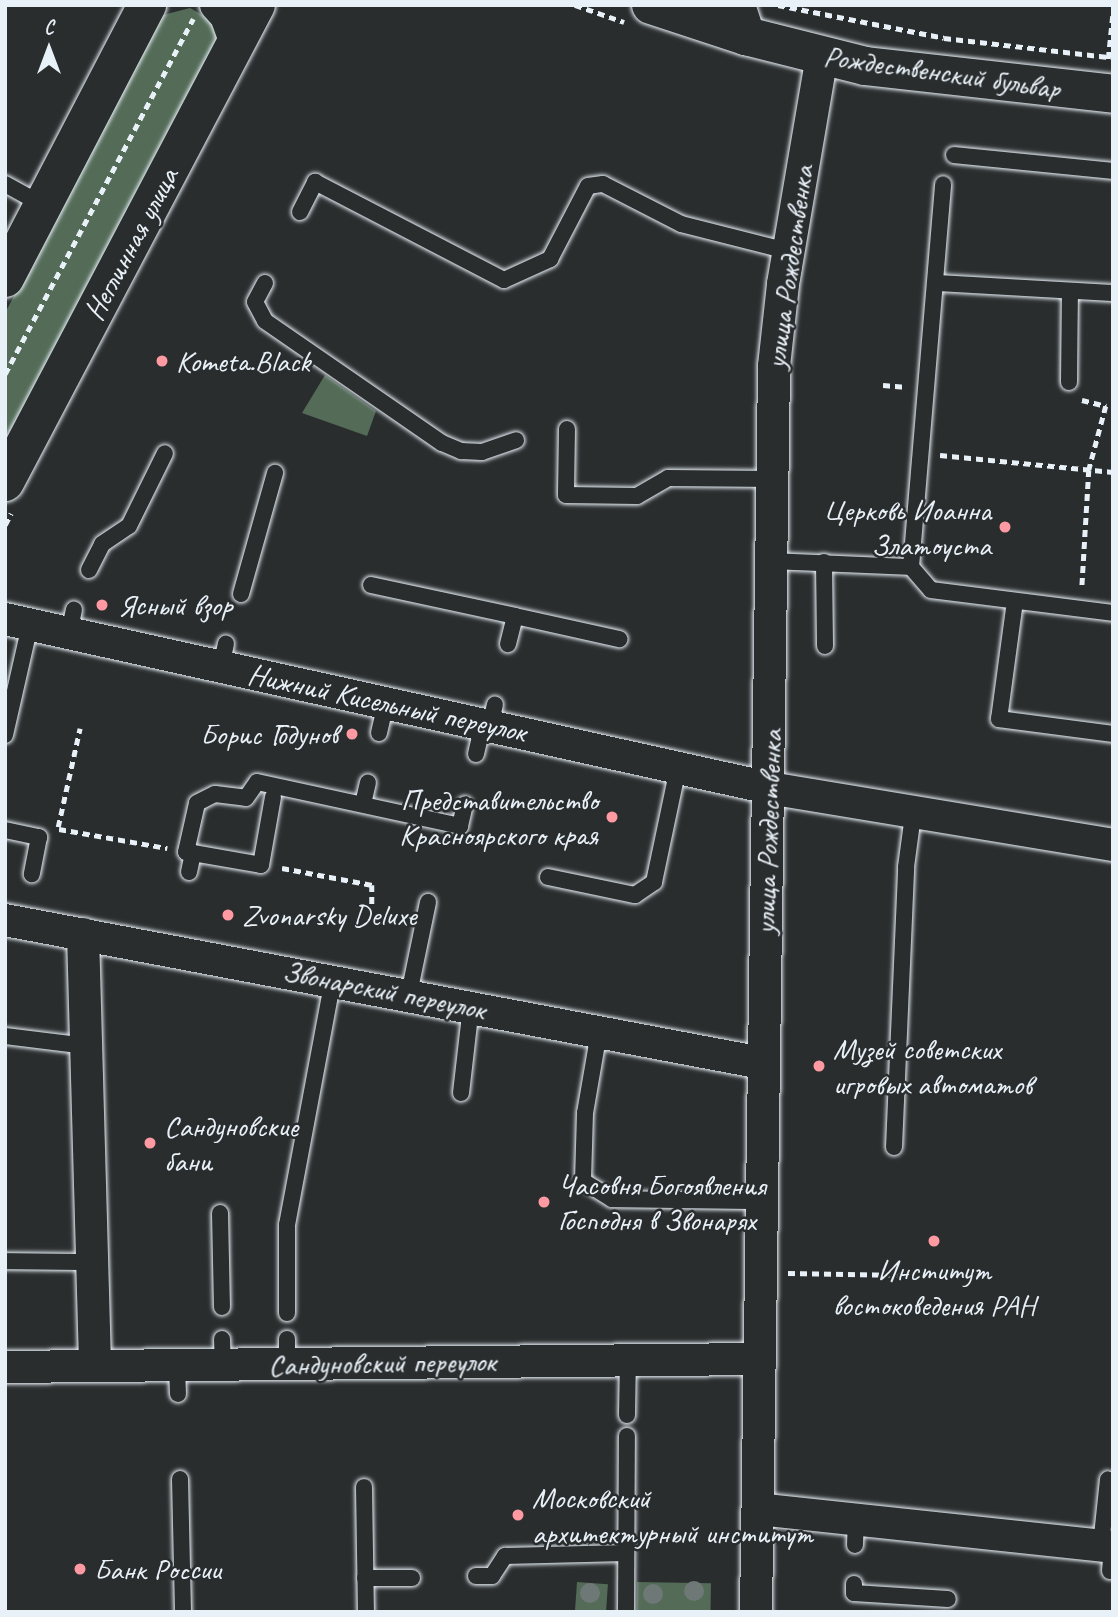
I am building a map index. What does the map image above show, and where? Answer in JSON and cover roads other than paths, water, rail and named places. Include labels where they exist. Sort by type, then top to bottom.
[{"type":"street","points":[[5,278],[147,5]]},
{"type":"street","name":"Неглинная улица","points":[[5,482],[256,5]]},
{"type":"street","name":"Рождественский бульвар","points":[[652,5],[741,21],[822,57],[908,72],[1110,82]]},
{"type":"street","points":[[206,9],[230,23],[236,43]]},
{"type":"street","name":"улица Рождественка","points":[[756,1612],[774,366],[788,251],[822,57]]},
{"type":"street","name":"Нижний Кисельный переулок","points":[[18,622],[72,622],[224,656],[382,718],[486,727],[769,788],[913,815],[1113,845]]},
{"type":"street","name":"Звонарский переулок","points":[[17,918],[83,934],[176,944],[333,980],[762,1063]]},
{"type":"street","points":[[83,934],[95,1366]]},
{"type":"street","name":"Сандуновский переулок","points":[[5,1367],[95,1366],[178,1380],[223,1352],[628,1360],[759,1359]]},
{"type":"street","points":[[758,1508],[855,1532],[1109,1553]]},
{"type":"lane","points":[[954,155],[1113,171]]},
{"type":"lane","points":[[300,212],[315,182],[504,280],[550,258],[589,186],[603,184],[681,223],[788,251]]},
{"type":"lane","points":[[5,184],[43,205]]},
{"type":"lane","points":[[911,567],[937,283],[943,184]]},
{"type":"lane","points":[[265,283],[256,302],[265,321],[442,443],[461,451],[482,452],[516,440]]},
{"type":"lane","points":[[937,283],[1113,293]]},
{"type":"lane","points":[[1069,382],[1070,291]]},
{"type":"lane","points":[[567,429],[566,495],[637,496],[668,478],[773,479]]},
{"type":"lane","points":[[89,570],[102,544],[130,526],[166,453]]},
{"type":"lane","points":[[241,594],[275,473]]},
{"type":"lane","points":[[773,561],[911,567],[932,590],[1113,613]]},
{"type":"lane","points":[[824,562],[825,646]]},
{"type":"lane","points":[[371,585],[619,639]]},
{"type":"lane","points":[[1015,601],[999,719],[1113,734]]},
{"type":"lane","points":[[509,644],[514,616]]},
{"type":"lane","points":[[5,735],[18,622]]},
{"type":"lane","points":[[548,877],[635,895],[654,882],[678,768]]},
{"type":"lane","points":[[272,796],[261,865],[186,852],[193,809],[207,796],[246,798],[254,784],[262,782],[460,826],[465,805]]},
{"type":"lane","points":[[363,804],[368,783]]},
{"type":"lane","points":[[894,1147],[906,867],[913,815]]},
{"type":"lane","points":[[5,830],[39,837],[32,874]]},
{"type":"lane","points":[[189,872],[192,853]]},
{"type":"lane","points":[[409,994],[428,902]]},
{"type":"lane","points":[[287,1313],[287,1225],[333,980]]},
{"type":"lane","points":[[461,1093],[471,1006]]},
{"type":"lane","points":[[599,1032],[584,1113],[583,1181],[612,1199],[761,1202]]},
{"type":"lane","points":[[5,1036],[86,1046]]},
{"type":"lane","points":[[220,1213],[222,1307]]},
{"type":"lane","points":[[5,1261],[92,1262]]},
{"type":"lane","points":[[627,1415],[628,1360]]},
{"type":"lane","points":[[626,1612],[627,1436]]},
{"type":"lane","points":[[180,1479],[183,1612]]},
{"type":"lane","points":[[1108,1479],[1109,1553]]},
{"type":"lane","points":[[364,1487],[366,1612]]},
{"type":"lane","points":[[476,1576],[492,1576],[505,1556],[626,1553]]},
{"type":"lane","points":[[365,1578],[412,1578]]},
{"type":"lane","points":[[854,1584],[854,1593],[948,1600]]},
{"type":"place","name":"Kometa.Black","points":[[162,361]]},
{"type":"place","name":"Церковь Иоанна Златоуста","points":[[1005,527]]},
{"type":"place","name":"Ясный взор","points":[[102,605]]},
{"type":"place","name":"Борис Годунов","points":[[352,734]]},
{"type":"place","name":"Представительство Красноярского края","points":[[612,817]]},
{"type":"place","name":"Zvonarsky Deluxe","points":[[228,915]]},
{"type":"place","name":"Музей советских игровых автоматов","points":[[819,1066]]},
{"type":"place","name":"Сандуновские бани","points":[[150,1143]]},
{"type":"place","name":"Часовня Богоявления Господня в Звонарях","points":[[544,1202]]},
{"type":"place","name":"Институт востоковедения РАН","points":[[934,1241]]},
{"type":"place","name":"Московский архитектурный институт","points":[[518,1515]]},
{"type":"place","name":"Банк России","points":[[80,1569]]}]
